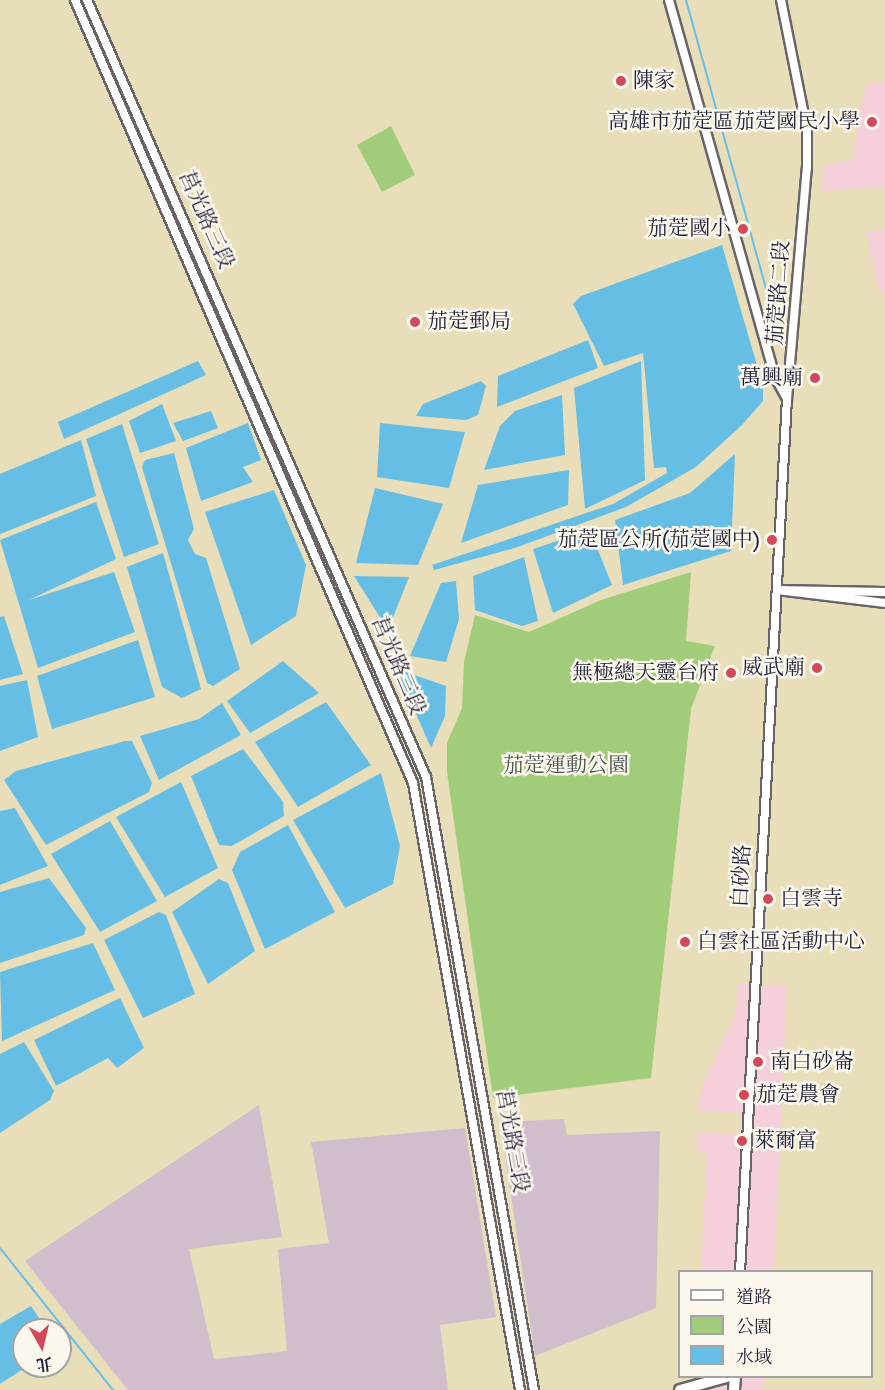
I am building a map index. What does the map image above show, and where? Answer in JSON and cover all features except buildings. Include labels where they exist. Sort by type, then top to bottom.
[{"type":"main road","points":[[680,1390],[725,1378]]},
{"type":"street","name":"莒光路三段","points":[[75,0],[413,783],[520,1390]]},
{"type":"street","name":"莒光路三段","points":[[87,0],[426,777],[534,1390]]},
{"type":"street","points":[[669,0],[775,376],[787,399]]},
{"type":"street","name":"茄萣路二段","points":[[777,590],[787,399],[807,140],[781,0]]},
{"type":"street","points":[[777,590],[794,586],[885,592]]},
{"type":"street","points":[[777,590],[885,603]]},
{"type":"street","name":"白砂路","points":[[740,1270],[777,590]]},
{"type":"shaded area","name":"高雄市茄萣區茄萣國民小學","points":[[885,82],[885,187],[822,191],[823,166],[852,160],[866,85]]},
{"type":"shaded area","points":[[885,229],[885,292],[879,292],[866,232]]},
{"type":"shaded area","points":[[738,984],[787,986],[774,1270],[701,1270],[707,1154],[698,1152],[697,1132],[739,1134],[741,1113],[698,1110],[702,1086],[736,1014]]},
{"type":"shaded area","points":[[259,1105],[282,1237],[189,1249],[214,1359],[287,1351],[278,1249],[329,1243],[311,1142],[465,1128],[496,1317],[440,1325],[448,1390],[128,1390],[25,1261]]},
{"type":"shaded area","points":[[564,1119],[567,1135],[660,1131],[656,1308],[535,1356],[500,1122]]},
{"type":"shaded area","points":[[700,1378],[763,1378],[762,1390],[699,1390]]},
{"type":"green space","points":[[391,126],[415,175],[382,192],[357,145]]},
{"type":"green space","name":"茄萣運動公園","points":[[691,572],[686,641],[715,646],[691,709],[651,1078],[493,1098],[447,772],[447,743],[462,708],[464,662],[475,615],[529,632],[601,600]]},
{"type":"water","points":[[722,245],[763,386],[763,401],[742,425],[696,467],[626,507],[515,548],[434,570],[432,565],[613,504],[667,473],[666,467],[654,468],[643,353],[604,366],[573,304],[581,296]]},
{"type":"water","points":[[588,340],[598,368],[497,407],[498,376]]},
{"type":"water","points":[[198,361],[206,375],[64,439],[58,422]]},
{"type":"water","points":[[641,361],[645,480],[585,509],[574,388]]},
{"type":"water","points":[[481,381],[486,386],[478,415],[466,420],[416,416],[423,404]]},
{"type":"water","points":[[562,395],[565,455],[484,470],[500,426],[515,411]]},
{"type":"water","points":[[162,404],[176,441],[140,453],[129,421]]},
{"type":"water","points":[[211,411],[218,428],[183,441],[173,423]]},
{"type":"water","points":[[248,423],[261,460],[243,467],[253,482],[201,501],[186,448]]},
{"type":"water","points":[[380,423],[465,432],[449,488],[377,477]]},
{"type":"water","points":[[122,424],[159,544],[124,557],[86,439]]},
{"type":"water","points":[[81,440],[96,496],[0,534],[0,474]]},
{"type":"water","points":[[174,453],[194,529],[188,540],[195,554],[206,558],[240,669],[213,686],[207,683],[142,467],[145,460]]},
{"type":"water","points":[[735,454],[731,551],[623,585],[615,520],[690,493]]},
{"type":"water","points":[[569,470],[568,505],[461,543],[478,485]]},
{"type":"water","points":[[375,488],[443,504],[418,565],[356,563]]},
{"type":"water","points":[[274,490],[306,565],[296,616],[251,645],[205,512]]},
{"type":"water","points":[[96,502],[116,559],[29,600],[114,572],[135,632],[38,668],[0,540]]},
{"type":"water","points":[[590,530],[612,585],[553,613],[533,549]]},
{"type":"water","points":[[163,553],[201,689],[182,698],[162,687],[127,567]]},
{"type":"water","points":[[524,557],[538,621],[522,626],[475,610],[473,576]]},
{"type":"water","points":[[354,576],[409,577],[388,630]]},
{"type":"water","points":[[456,581],[459,619],[446,662],[410,656],[441,583]]},
{"type":"water","points":[[4,616],[23,674],[0,680],[0,617]]},
{"type":"water","points":[[138,640],[155,697],[52,729],[37,676]]},
{"type":"water","points":[[283,661],[319,693],[250,733],[227,701]]},
{"type":"water","points":[[406,672],[446,686],[445,716],[431,748],[400,677]]},
{"type":"water","points":[[27,680],[38,737],[0,751],[0,686]]},
{"type":"water","points":[[326,702],[371,765],[298,807],[255,742]]},
{"type":"water","points":[[222,703],[241,735],[159,780],[140,736],[199,719]]},
{"type":"water","points":[[132,741],[152,783],[149,792],[46,845],[4,780],[16,771]]},
{"type":"water","points":[[243,749],[283,802],[284,816],[232,846],[219,845],[191,776]]},
{"type":"water","points":[[381,773],[400,846],[393,884],[345,908],[293,820]]},
{"type":"water","points":[[181,782],[218,868],[165,897],[116,817]]},
{"type":"water","points":[[15,808],[48,866],[0,885],[0,811]]},
{"type":"water","points":[[110,821],[157,901],[100,932],[51,854]]},
{"type":"water","points":[[288,825],[335,912],[265,949],[232,870],[240,852]]},
{"type":"water","points":[[49,878],[86,928],[84,935],[0,963],[0,892]]},
{"type":"water","points":[[219,879],[228,883],[255,951],[208,984],[172,912]]},
{"type":"water","points":[[159,912],[166,915],[195,994],[143,1018],[104,940]]},
{"type":"water","points":[[93,943],[115,990],[2,1041],[0,972]]},
{"type":"water","points":[[120,998],[144,1048],[117,1068],[108,1058],[56,1086],[34,1040]]},
{"type":"water","points":[[24,1042],[54,1091],[50,1100],[0,1133],[0,1054]]},
{"type":"water","points":[[31,1306],[39,1318],[12,1318],[12,1376],[0,1384],[0,1324]]},
{"type":"waterway","points":[[686,0],[782,347]]},
{"type":"waterway","points":[[0,1248],[113,1390]]},
{"type":"place","name":"陳家","points":[[621,81]]},
{"type":"place","name":"高雄市茄萣區茄萣國民小學","points":[[872,122]]},
{"type":"place","name":"茄萣國小","points":[[743,229]]},
{"type":"place","name":"茄萣郵局","points":[[415,322]]},
{"type":"place","name":"萬興廟","points":[[815,378]]},
{"type":"place","name":"茄萣區公所(茄萣國中)","points":[[772,540]]},
{"type":"place","name":"威武廟","points":[[817,668]]},
{"type":"place","name":"無極總天靈台府","points":[[731,673]]},
{"type":"place","name":"白雲寺","points":[[768,899]]},
{"type":"place","name":"白雲社區活動中心","points":[[685,942]]},
{"type":"place","name":"南白砂崙","points":[[758,1062]]},
{"type":"place","name":"茄萣農會","points":[[744,1095]]},
{"type":"place","name":"萊爾富","points":[[742,1141]]}]
